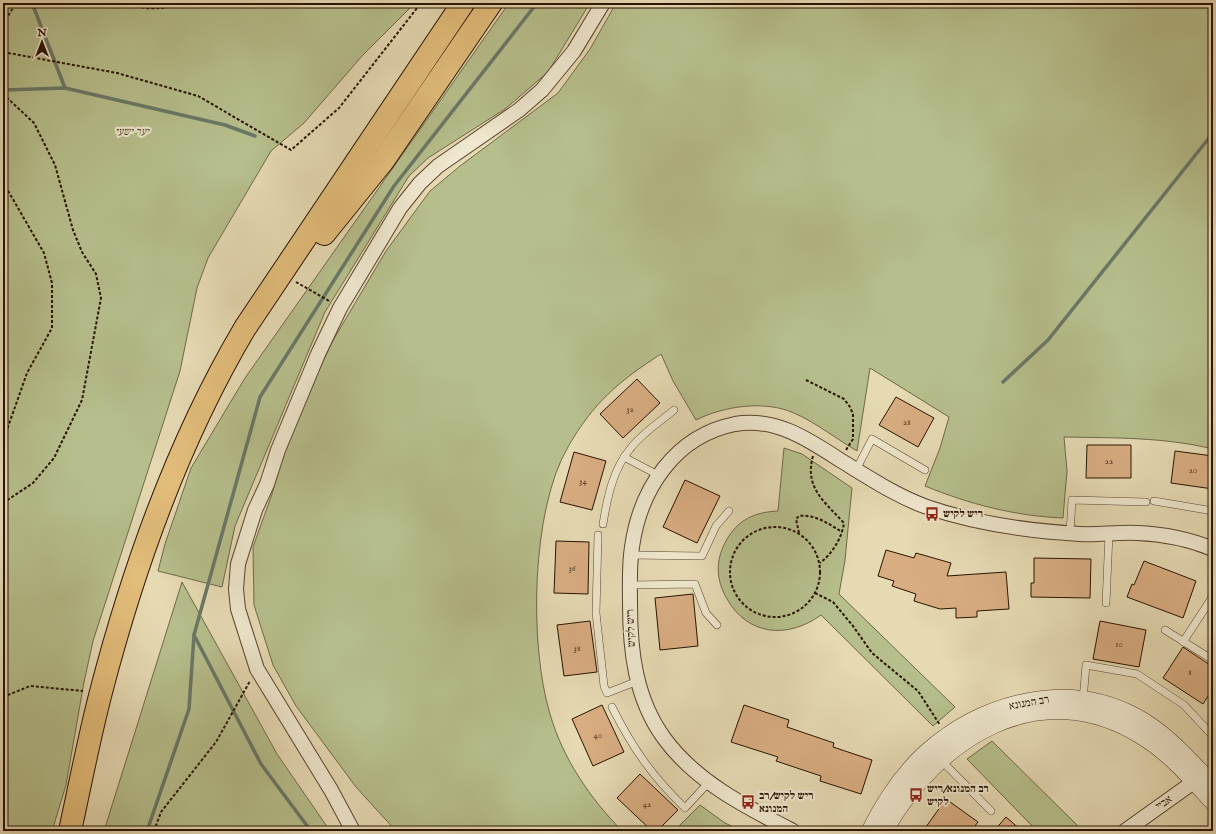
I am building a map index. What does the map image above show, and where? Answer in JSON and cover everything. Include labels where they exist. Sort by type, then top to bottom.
[{"type":"highway","points":[[70,831],[101,692],[136,570],[161,498],[224,363],[245,328],[463,3]]},
{"type":"highway","points":[[224,363],[289,277],[383,161],[491,3]]},
{"type":"street","points":[[353,831],[331,790],[257,669],[238,610],[236,589],[238,564],[255,510],[267,484],[300,395],[340,308],[400,208],[420,183],[438,166],[519,110],[542,90],[574,51],[603,3]]},
{"type":"street","name":"ריש לקיש","points":[[793,831],[739,804],[709,782],[687,763],[662,735],[644,700],[638,681],[632,651],[630,585],[631,555],[641,508],[658,475],[670,458],[703,435],[735,424],[751,423],[779,426],[795,432],[816,444],[856,470],[899,495],[942,512],[1002,527],[1070,533],[1161,535],[1212,545]]},
{"type":"street","name":"רב המנונא","points":[[870,831],[897,786],[925,754],[946,737],[972,720],[1007,706],[1043,699],[1083,700],[1120,710],[1151,726],[1164,736],[1203,780],[1213,802]]},
{"type":"street","name":"רב המנונא","points":[[884,831],[904,800],[940,759],[964,740],[1006,720],[1046,711],[1064,711],[1107,719],[1142,736],[1203,780]]},
{"type":"street","name":"אביי","points":[[1125,831],[1203,780]]},
{"type":"lane","points":[[603,524],[611,486],[624,457],[640,437],[674,410]]},
{"type":"lane","points":[[856,470],[872,439],[925,470]]},
{"type":"lane","points":[[624,457],[658,475]]},
{"type":"lane","points":[[1070,533],[1072,500],[1146,502]]},
{"type":"lane","points":[[1154,501],[1213,511]]},
{"type":"lane","points":[[631,555],[702,556],[716,526],[729,511]]},
{"type":"lane","points":[[1106,603],[1109,534]]},
{"type":"lane","points":[[598,535],[596,613],[604,686],[607,693],[638,681]]},
{"type":"lane","points":[[630,585],[696,584],[706,613],[717,625]]},
{"type":"lane","points":[[1183,642],[1213,596]]},
{"type":"lane","points":[[1165,630],[1213,660]]},
{"type":"lane","points":[[1083,700],[1086,665],[1136,674],[1184,705],[1213,736]]},
{"type":"lane","points":[[612,707],[640,759],[658,781],[686,808],[709,782]]},
{"type":"lane","points":[[940,759],[991,811]]},
{"type":"path","points":[[3,24],[16,3]]},
{"type":"path","points":[[127,3],[155,10],[187,3]]},
{"type":"path","points":[[3,52],[117,73],[198,96],[291,150],[339,108],[421,3]]},
{"type":"path","points":[[3,94],[34,123],[55,165],[73,230],[82,252],[96,274],[101,298],[82,400],[54,458],[33,483],[3,503]]},
{"type":"path","points":[[3,182],[44,253],[52,283],[52,328],[27,373],[3,441]]},
{"type":"path","points":[[289,277],[340,308]]},
{"type":"path","points":[[806,380],[844,399],[853,414],[853,439],[841,460]]},
{"type":"path","points":[[816,444],[810,466],[812,484],[821,500],[844,523],[843,533],[828,557],[820,563]]},
{"type":"path","points":[[799,533],[796,519],[799,516],[804,515],[826,522],[843,533]]},
{"type":"path","points":[[774,527],[799,533],[810,542],[820,563],[821,574],[815,593],[806,605],[797,612],[786,616],[774,617],[758,613],[744,604],[737,596],[732,585],[730,574],[734,553],[748,536],[758,530],[774,527]]},
{"type":"path","points":[[815,593],[833,602],[853,626],[872,653],[918,691],[930,707],[946,737]]},
{"type":"path","points":[[154,831],[161,812],[216,742],[257,669]]},
{"type":"path","points":[[3,697],[30,686],[101,692]]},
{"type":"green space","name":"יער ישעי","points":[[3,3],[415,3],[362,56],[304,123],[271,151],[208,258],[197,288],[180,371],[93,641],[84,682],[66,785],[52,831],[3,831]]},
{"type":"green space","points":[[509,3],[590,3],[548,72],[505,109],[428,158],[409,176],[325,312],[235,526],[222,587],[158,571],[165,544],[191,468],[245,378]]},
{"type":"green space","points":[[616,3],[1213,3],[1213,449],[1158,440],[1064,437],[1067,471],[1063,518],[1027,515],[975,504],[925,486],[940,448],[949,417],[870,368],[857,451],[818,426],[794,413],[783,409],[745,406],[719,411],[696,420],[673,381],[661,354],[632,374],[597,405],[577,431],[568,447],[556,474],[547,506],[537,578],[539,652],[543,685],[550,714],[562,747],[579,777],[599,805],[622,831],[396,831],[356,787],[296,706],[273,665],[254,605],[253,547],[272,494],[286,442],[332,342],[386,251],[430,191],[460,166],[558,93],[590,49]]},
{"type":"green space","points":[[784,448],[802,454],[852,488],[845,560],[839,594],[955,707],[933,726],[821,615],[808,623],[795,628],[770,630],[757,627],[736,611],[723,592],[718,570],[722,548],[730,534],[741,523],[754,515],[778,511]]},
{"type":"green space","points":[[182,582],[277,754],[330,831],[104,831]]},
{"type":"green space","points":[[992,741],[1083,831],[1037,831],[967,759]]},
{"type":"green space","points":[[700,805],[725,823],[742,831],[674,831]]},
{"type":"building","points":[[637,379],[660,403],[623,438],[600,414]]},
{"type":"building","points":[[896,397],[934,418],[918,447],[879,425]]},
{"type":"building","points":[[1087,445],[1131,445],[1131,478],[1086,478]]},
{"type":"building","points":[[1175,451],[1213,456],[1213,489],[1171,483]]},
{"type":"building","points":[[574,452],[606,461],[592,510],[560,502]]},
{"type":"building","points":[[685,480],[720,496],[697,543],[663,527]]},
{"type":"building","points":[[556,541],[589,542],[588,594],[554,593]]},
{"type":"building","points":[[886,550],[914,558],[916,553],[951,563],[947,576],[1006,572],[1009,609],[977,611],[977,617],[956,618],[956,608],[940,609],[914,601],[916,594],[892,586],[894,581],[878,576]]},
{"type":"building","points":[[1034,558],[1091,559],[1090,598],[1031,597],[1031,583],[1034,583]]},
{"type":"building","points":[[1144,561],[1196,581],[1183,618],[1127,597],[1132,584],[1134,585]]},
{"type":"building","points":[[693,594],[698,646],[660,650],[655,598]]},
{"type":"building","points":[[590,621],[597,672],[564,676],[557,625]]},
{"type":"building","points":[[1100,621],[1146,630],[1139,667],[1093,659]]},
{"type":"building","points":[[1183,647],[1213,667],[1213,688],[1203,704],[1163,678]]},
{"type":"building","points":[[602,705],[624,752],[593,766],[572,719]]},
{"type":"building","points":[[744,705],[789,720],[787,727],[834,743],[833,747],[872,760],[861,794],[820,781],[821,776],[776,761],[778,757],[731,742]]},
{"type":"building","points":[[640,774],[678,810],[657,831],[652,831],[617,798]]},
{"type":"building","points":[[946,799],[978,822],[971,831],[923,831]]},
{"type":"building","points":[[1006,817],[1022,831],[994,831]]},
{"type":"waterway","points":[[32,3],[65,88]]},
{"type":"waterway","points":[[147,831],[189,709],[194,635],[260,397],[394,186],[537,3]]},
{"type":"waterway","points":[[3,90],[65,88],[225,125],[255,136]]},
{"type":"waterway","points":[[1003,382],[1048,340],[1213,133]]},
{"type":"waterway","points":[[194,635],[261,764],[311,831]]},
{"type":"place","name":"ריש לקיש","points":[[932,514]]},
{"type":"place","name":"רב המנונא/ריש לקיש","points":[[916,795]]},
{"type":"place","name":"ריש לקיש/רב המנונא","points":[[748,802]]}]
